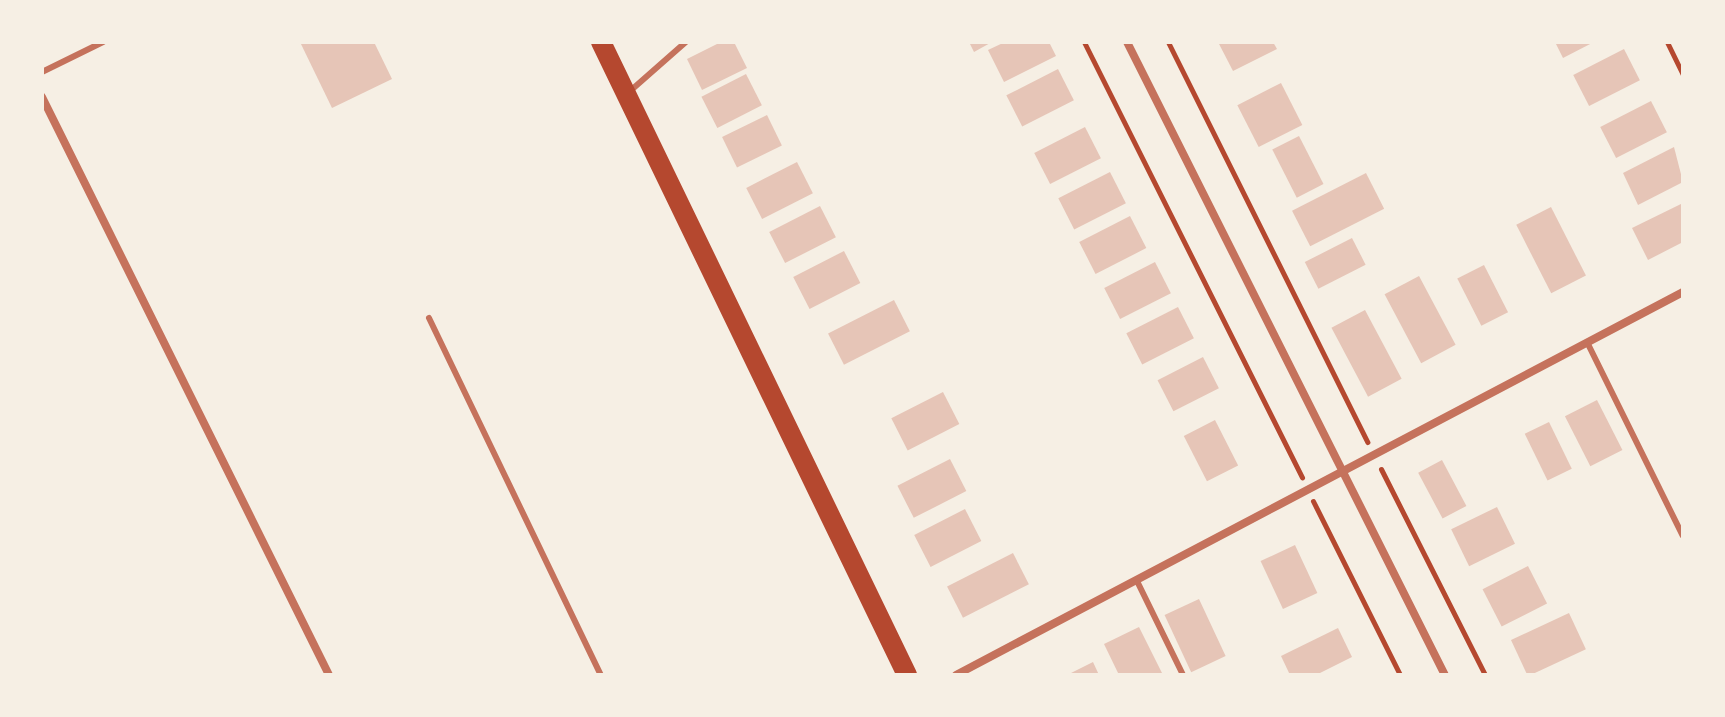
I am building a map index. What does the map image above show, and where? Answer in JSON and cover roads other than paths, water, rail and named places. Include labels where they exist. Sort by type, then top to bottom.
[{"type":"main road","points":[[601,42],[907,675]]},
{"type":"street","points":[[1127,42],[1445,675]]},
{"type":"street","points":[[42,97],[329,675]]},
{"type":"street","points":[[956,675],[1137,581],[1372,452],[1683,292]]},
{"type":"lane","points":[[42,72],[103,42]]},
{"type":"lane","points":[[626,94],[686,42]]},
{"type":"lane","points":[[429,318],[601,675]]},
{"type":"lane","points":[[1587,342],[1683,536]]},
{"type":"lane","points":[[1137,581],[1183,675]]}]
